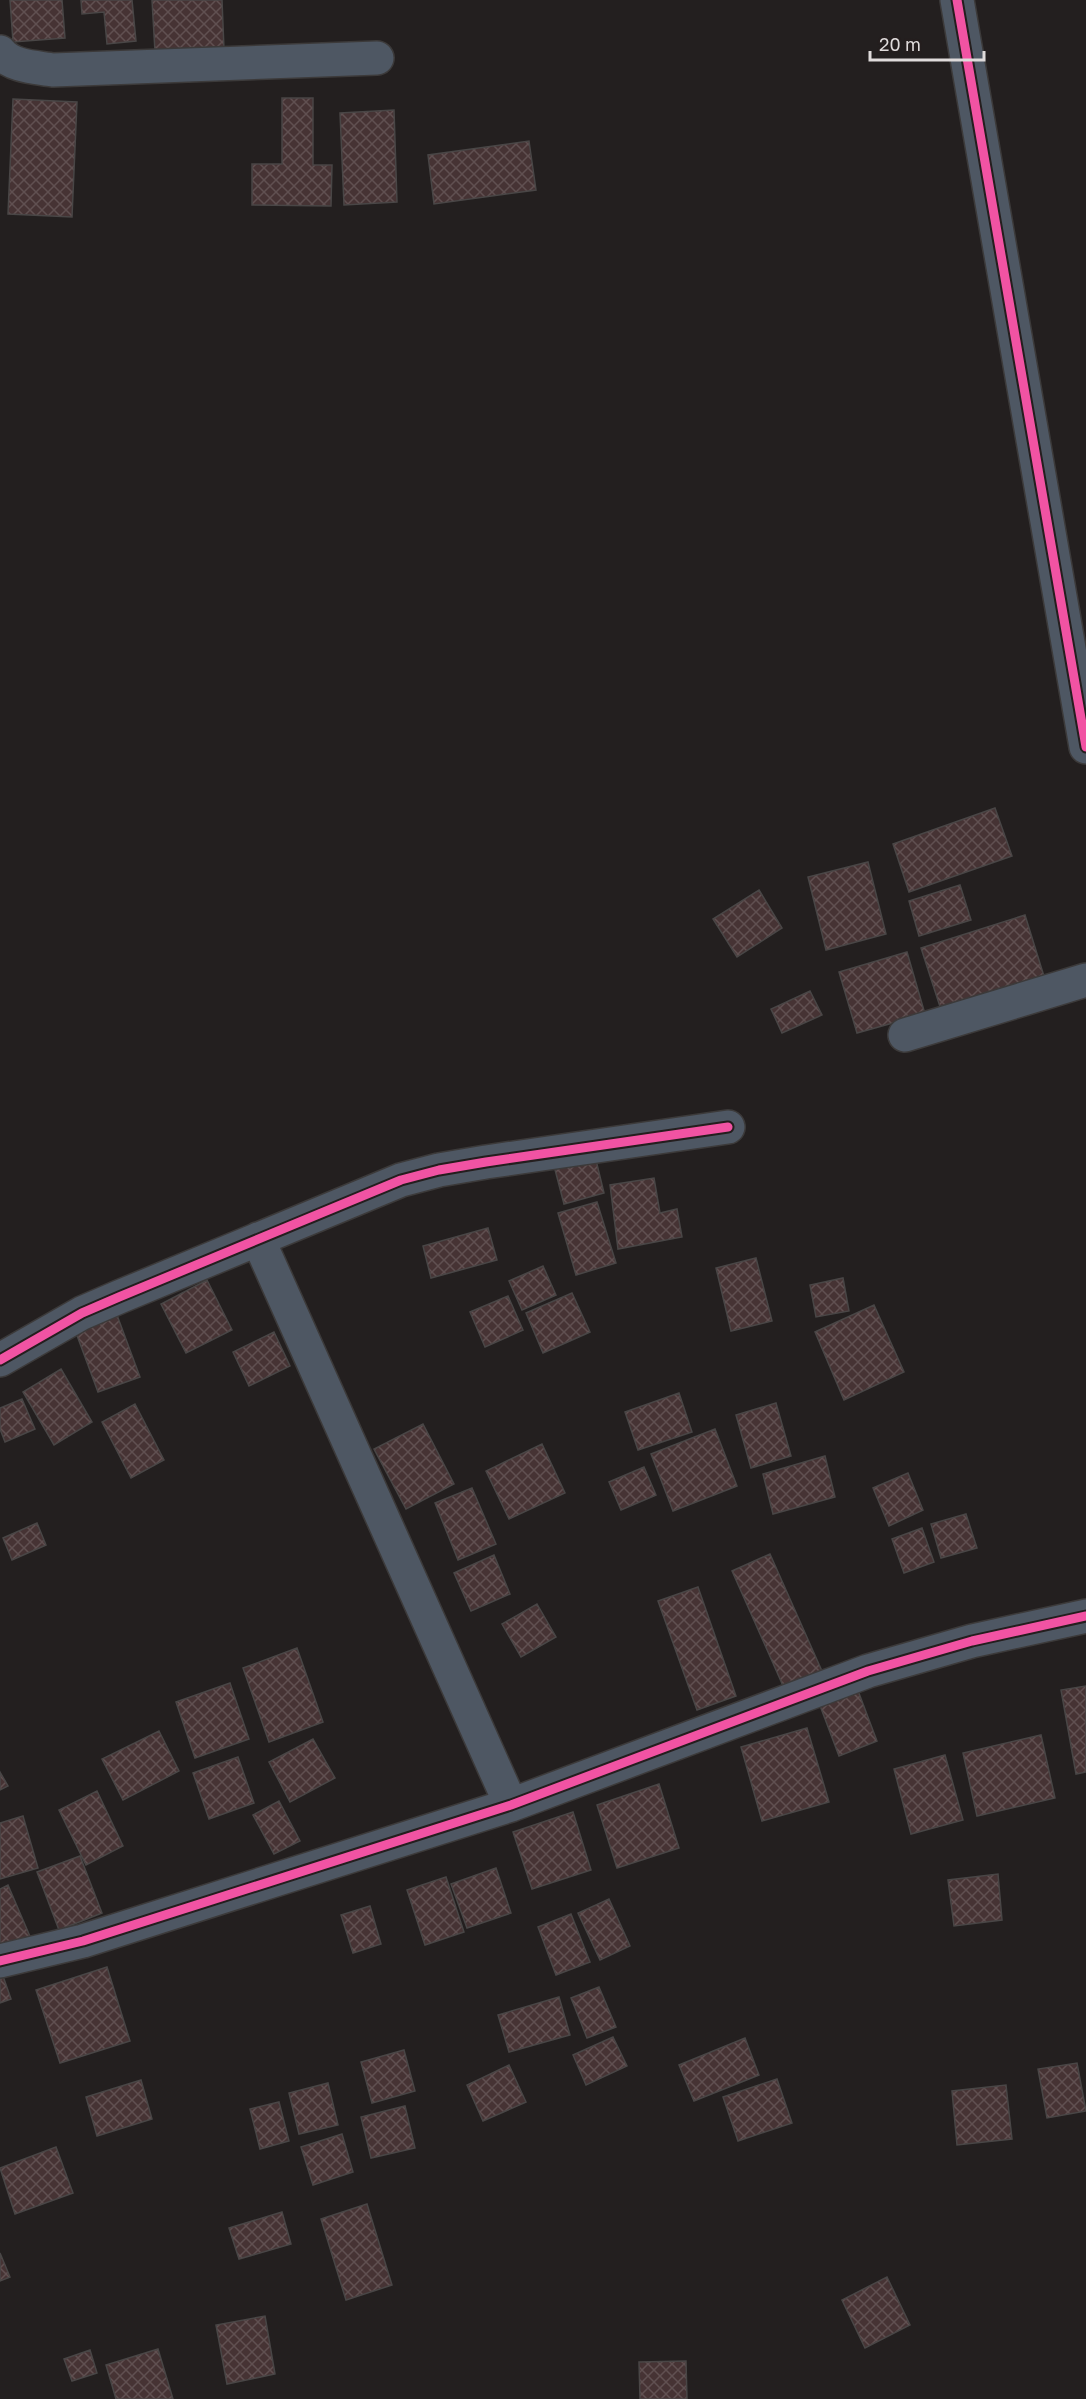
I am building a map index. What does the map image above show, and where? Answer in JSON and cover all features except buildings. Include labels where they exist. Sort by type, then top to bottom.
[{"type":"street","points":[[957,0],[1086,747]]},
{"type":"street","points":[[0,52],[6,59],[26,66],[53,70],[377,58]]},
{"type":"street","points":[[905,1035],[1086,980]]},
{"type":"street","points":[[0,1360],[82,1313],[401,1180],[439,1170],[728,1127]]},
{"type":"street","points":[[258,1239],[511,1805]]},
{"type":"street","points":[[0,1961],[84,1941],[511,1805],[867,1671],[972,1641],[1086,1616]]},
{"type":"cycle path","points":[[957,0],[1086,747]]},
{"type":"cycle path","points":[[0,1360],[82,1313],[401,1180],[439,1170],[486,1162],[728,1127]]},
{"type":"cycle path","points":[[0,1961],[83,1941],[511,1805],[868,1671],[972,1641],[1086,1616]]}]
